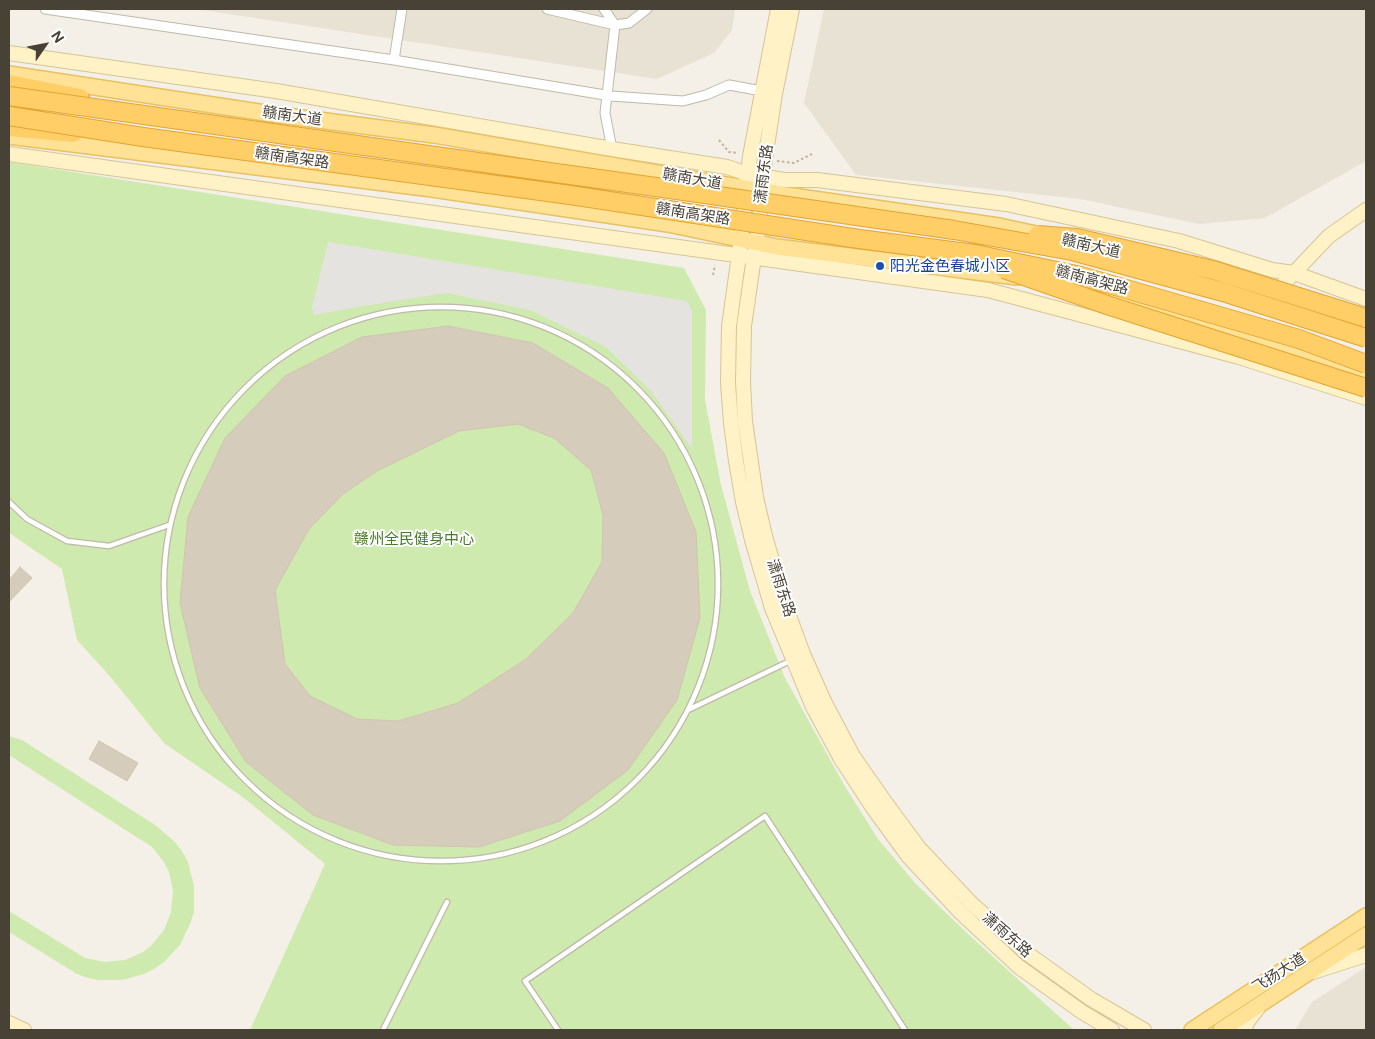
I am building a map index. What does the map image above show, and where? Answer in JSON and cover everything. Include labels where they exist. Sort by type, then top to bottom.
[{"type":"highway","points":[[9,84],[205,123]]},
{"type":"highway","name":"赣南高架路","points":[[9,96],[954,230],[1072,251],[1224,292],[1366,338]]},
{"type":"highway","name":"赣南高架路","points":[[9,116],[200,145],[570,195],[975,254],[1081,276],[1299,339],[1366,364]]},
{"type":"highway","points":[[9,127],[200,145]]},
{"type":"highway","points":[[954,230],[1077,238],[1213,270],[1366,318]]},
{"type":"highway","points":[[952,251],[1110,306],[1366,388]]},
{"type":"main road","name":"赣南大道","points":[[9,74],[272,114],[434,135],[747,181],[999,226],[1174,265],[1273,294],[1366,325]]},
{"type":"main road","points":[[9,136],[432,189],[668,224],[739,248],[778,247],[996,274],[1083,288],[1246,335],[1366,376]]},
{"type":"main road","name":"飞扬大道","points":[[1192,1030],[1361,920]]},
{"type":"main road","name":"飞扬大道","points":[[1221,1030],[1366,935]]},
{"type":"street","points":[[45,9],[394,60],[606,95],[682,101],[706,95],[729,85],[762,91]]},
{"type":"street","points":[[394,60],[402,9]]},
{"type":"street","points":[[547,9],[615,25],[629,23],[646,9]]},
{"type":"street","points":[[604,9],[615,25],[605,113],[612,149]]},
{"type":"street","name":"潇雨东路","points":[[778,9],[747,181],[728,326],[728,383],[732,432],[742,502],[772,608],[813,707],[842,759],[873,808],[908,856],[961,913],[1019,967],[1082,1012],[1112,1030]]},
{"type":"street","name":"潇雨东路","points":[[792,9],[775,94],[762,184],[756,249],[744,326],[742,382],[749,460],[765,536],[784,602],[803,654],[825,703],[853,756],[919,848],[972,904],[1028,954],[1091,999],[1144,1030]]},
{"type":"street","points":[[9,53],[276,92],[727,167],[747,181]]},
{"type":"street","points":[[9,154],[739,248]]},
{"type":"street","points":[[762,184],[784,180],[817,180],[1006,204],[1179,241],[1272,270],[1294,273],[1366,299]]},
{"type":"street","points":[[1273,294],[1329,236],[1366,210]]},
{"type":"street","points":[[756,249],[988,290],[1239,357],[1366,398]]},
{"type":"street","points":[[1361,920],[1366,909]]},
{"type":"street","points":[[1306,975],[1366,955]]},
{"type":"street","points":[[1244,1030],[1248,1021],[1260,1006]]},
{"type":"street","points":[[1082,1012],[1094,1030]]},
{"type":"street","points":[[9,1023],[24,1030]]},
{"type":"lane","points":[[449,306],[525,319],[595,353],[652,404],[694,470],[716,544],[717,621],[697,696],[687,711],[656,761],[613,804],[560,836],[502,856],[441,862],[397,857],[380,855],[322,835],[269,802],[226,758],[192,706],[171,648],[164,587],[170,525],[196,453],[241,390],[301,343],[373,314],[449,306]]},
{"type":"lane","points":[[9,502],[27,519],[67,541],[109,546],[170,525]]},
{"type":"lane","points":[[687,711],[793,659]]},
{"type":"lane","points":[[558,1030],[525,981],[765,816],[905,1030]]},
{"type":"lane","points":[[383,1030],[446,902]]},
{"type":"path","points":[[719,140],[729,152]]},
{"type":"path","points":[[785,163],[794,163],[812,154]]},
{"type":"shaded area","points":[[196,9],[735,9],[732,30],[714,53],[657,79]]},
{"type":"shaded area","points":[[824,9],[1366,9],[1366,161],[1265,218],[1199,224],[1080,199],[856,175],[804,103]]},
{"type":"shaded area","points":[[328,242],[687,301],[692,310],[692,449],[651,391],[606,347],[530,310],[447,293],[314,315],[312,307]]},
{"type":"shaded area","points":[[1366,967],[1366,1030],[1295,1030],[1312,1002]]},
{"type":"green space","name":"赣州全民健身中心","points":[[9,162],[684,268],[706,310],[705,400],[721,485],[750,591],[785,678],[844,785],[878,839],[915,883],[969,935],[1074,1030],[250,1030],[325,864],[244,798],[164,743],[108,674],[77,640],[62,569],[9,533]]},
{"type":"green space","points":[[9,736],[22,740],[155,825],[174,841],[182,851],[188,862],[194,886],[194,912],[180,945],[164,962],[154,969],[122,980],[88,978],[77,974],[9,932],[9,911],[85,958],[105,962],[125,960],[151,946],[164,930],[171,912],[173,891],[169,872],[152,847],[9,755]]},
{"type":"building","points":[[448,326],[533,343],[608,388],[664,453],[696,532],[700,618],[677,700],[628,770],[560,821],[479,847],[393,845],[313,815],[246,762],[200,688],[180,603],[188,517],[225,438],[285,376],[362,337]],"holes":[[[518,424],[554,438],[591,470],[603,515],[602,562],[573,613],[526,659],[458,703],[398,721],[357,719],[310,696],[285,664],[275,590],[309,529],[343,494],[377,471],[459,431]]]},
{"type":"building","points":[[20,567],[32,578],[9,602],[9,580]]},
{"type":"building","points":[[99,741],[138,763],[127,781],[89,759]]},
{"type":"place","name":"阳光金色春城小区","points":[[880,266]]}]
